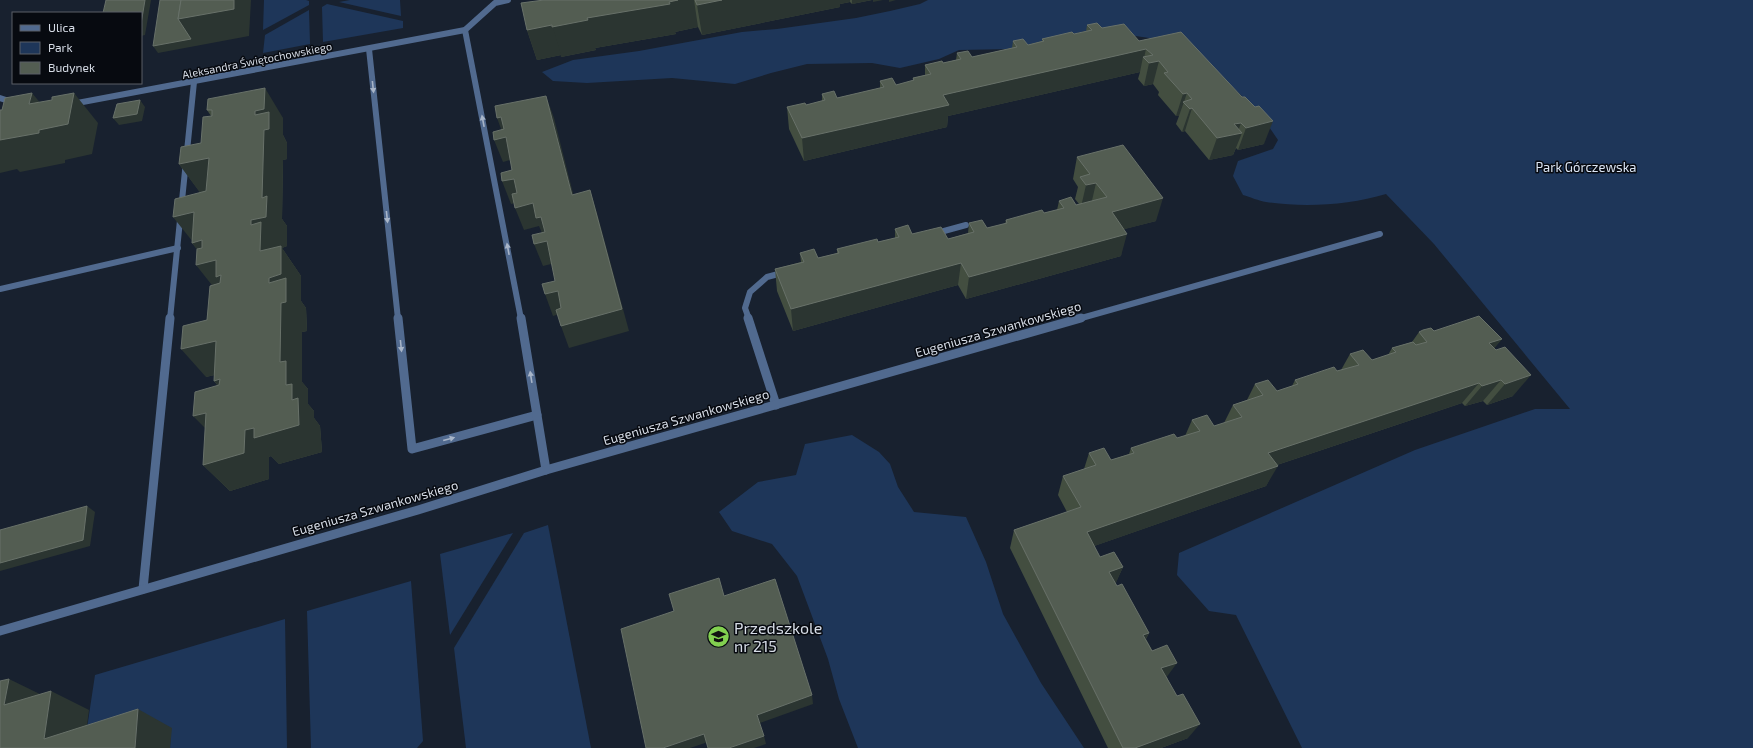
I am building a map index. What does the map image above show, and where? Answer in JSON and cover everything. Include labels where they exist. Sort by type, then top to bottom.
[{"type":"street","points":[[508,0],[495,2],[465,30],[521,318],[546,470]]},
{"type":"street","name":"Aleksandra Świętochowskiego","points":[[62,106],[465,30]]},
{"type":"street","points":[[369,49],[412,449],[537,415]]},
{"type":"street","points":[[143,590],[194,82]]},
{"type":"street","points":[[0,98],[25,106]]},
{"type":"street","points":[[927,235],[966,225]]},
{"type":"street","name":"Eugeniusza Szwankowskiego","points":[[0,631],[418,510],[546,470],[1380,234]]},
{"type":"street","points":[[0,289],[178,248]]},
{"type":"street","points":[[776,405],[745,308],[750,292],[767,277],[794,270]]},
{"type":"green space","points":[[264,0],[306,0],[309,1],[309,5],[263,30]]},
{"type":"green space","points":[[350,0],[400,0],[401,16],[339,2]]},
{"type":"green space","name":"Park Górczewska","points":[[928,0],[1753,0],[1753,748],[1302,748],[1236,615],[1209,611],[1177,575],[1179,553],[1415,450],[1535,409],[1570,409],[1434,244],[1386,194],[1357,201],[1311,205],[1266,202],[1243,195],[1233,176],[1238,161],[1273,149],[1278,140],[1265,121],[1249,103],[1203,58],[1156,39],[1122,34],[1098,28],[1010,49],[959,50],[939,59],[900,68],[872,63],[807,64],[735,84],[672,78],[587,83],[553,81],[542,72],[573,60],[639,51],[742,32],[777,29],[856,18],[920,4]]},
{"type":"green space","points":[[327,4],[403,21],[403,28],[323,42],[322,7]]},
{"type":"green space","points":[[309,10],[310,44],[263,53],[265,35]]},
{"type":"green space","points":[[852,435],[879,452],[890,464],[898,487],[914,512],[966,517],[986,562],[1003,614],[1041,683],[1084,748],[858,748],[839,699],[828,659],[797,576],[772,544],[732,531],[719,512],[758,482],[796,475],[805,444]]},
{"type":"green space","points":[[548,525],[591,748],[466,748],[454,648],[524,533]]},
{"type":"green space","points":[[513,533],[450,635],[440,554]]},
{"type":"green space","points":[[411,581],[423,741],[417,748],[311,748],[307,611]]},
{"type":"green space","points":[[285,619],[287,748],[170,748],[171,728],[84,748],[95,675]]},
{"type":"building","points":[[106,0],[145,0],[142,18],[142,12],[103,12]]},
{"type":"building","points":[[160,0],[181,0],[178,19],[191,39],[153,46]]},
{"type":"building","points":[[181,0],[234,0],[234,9],[178,19]]},
{"type":"building","points":[[544,0],[678,0],[669,2],[670,4],[587,18],[588,20],[552,27],[552,25],[527,30],[521,3]]},
{"type":"building","points":[[695,0],[722,0],[697,5]]},
{"type":"building","points":[[1097,23],[1102,28],[1124,24],[1139,41],[1181,32],[1242,97],[1245,97],[1255,107],[1259,106],[1273,121],[1246,128],[1241,123],[1234,124],[1242,133],[1217,138],[1192,108],[1190,109],[1183,102],[1192,99],[1187,93],[1183,94],[1164,73],[1168,72],[1159,61],[1149,63],[1143,57],[1153,55],[1146,49],[943,95],[949,105],[802,138],[787,107],[805,103],[806,105],[825,100],[822,94],[834,91],[837,98],[884,87],[880,81],[892,78],[896,85],[914,80],[913,78],[931,74],[925,65],[961,59],[957,53],[968,51],[972,57],[1017,47],[1013,41],[1023,39],[1028,45],[1044,41],[1042,39],[1072,32],[1074,34],[1092,30],[1087,25]]},
{"type":"building","points":[[265,88],[264,109],[255,111],[255,115],[269,112],[269,129],[264,130],[262,198],[267,196],[266,217],[251,220],[251,225],[261,222],[260,251],[281,246],[281,274],[269,278],[269,283],[286,278],[286,302],[281,303],[280,362],[286,361],[286,385],[292,384],[292,400],[298,398],[299,425],[254,438],[254,428],[245,430],[244,453],[203,465],[206,413],[193,416],[195,392],[219,385],[220,379],[214,381],[216,341],[181,349],[183,326],[207,320],[210,286],[220,283],[221,275],[216,277],[216,260],[196,265],[197,249],[202,248],[202,240],[192,243],[194,212],[173,217],[175,199],[206,191],[209,158],[179,164],[181,147],[201,143],[203,117],[212,116],[212,110],[207,110],[208,99]]},
{"type":"building","points":[[32,93],[29,104],[52,100],[52,97],[74,93],[68,124],[39,130],[39,133],[0,140],[0,110],[2,110],[5,98]]},
{"type":"building","points":[[546,96],[572,195],[590,190],[622,309],[561,326],[556,310],[561,308],[558,291],[545,294],[542,284],[555,281],[547,241],[534,244],[532,235],[545,232],[541,217],[536,218],[533,203],[515,208],[512,194],[517,193],[514,179],[502,181],[501,173],[512,170],[506,137],[494,140],[493,132],[504,129],[501,117],[497,118],[495,106]]},
{"type":"building","points":[[140,100],[137,114],[113,118],[117,104]]},
{"type":"building","points":[[1123,145],[1163,198],[1112,212],[1127,234],[969,277],[961,263],[791,309],[775,269],[804,262],[800,253],[814,249],[818,258],[839,253],[837,249],[877,239],[878,242],[899,237],[895,229],[908,225],[912,234],[941,227],[948,239],[974,232],[969,223],[982,220],[987,228],[1007,223],[1006,220],[1042,210],[1044,213],[1064,208],[1059,201],[1071,197],[1076,205],[1107,197],[1096,183],[1086,185],[1080,177],[1090,174],[1077,157]]},
{"type":"building","points":[[1479,316],[1502,339],[1489,343],[1496,350],[1505,347],[1531,375],[1505,384],[1501,380],[1482,386],[1479,383],[1268,453],[1278,466],[1087,532],[1100,557],[1114,552],[1123,567],[1109,572],[1117,586],[1122,584],[1149,633],[1143,635],[1152,651],[1167,645],[1177,663],[1161,668],[1177,696],[1183,694],[1200,724],[1135,748],[1123,748],[1014,530],[1081,507],[1063,476],[1096,465],[1089,453],[1104,448],[1111,460],[1134,453],[1131,448],[1174,434],[1177,438],[1200,431],[1192,420],[1207,415],[1214,426],[1242,417],[1233,405],[1263,395],[1255,384],[1268,380],[1277,391],[1298,384],[1295,380],[1334,367],[1337,371],[1359,365],[1350,354],[1363,350],[1372,360],[1396,352],[1392,348],[1413,342],[1416,345],[1427,342],[1419,332],[1423,330],[1431,328],[1434,331]]},
{"type":"building","points":[[87,506],[83,540],[0,563],[0,530]]},
{"type":"building","points":[[719,578],[724,596],[775,579],[812,695],[757,715],[764,736],[729,748],[708,748],[704,734],[663,748],[646,748],[621,629],[674,611],[669,594]]},
{"type":"building","points":[[9,679],[4,705],[51,691],[44,739],[138,709],[135,748],[0,748],[0,681]]},
{"type":"place","name":"Przedszkole nr 215","points":[[718,636]]}]
